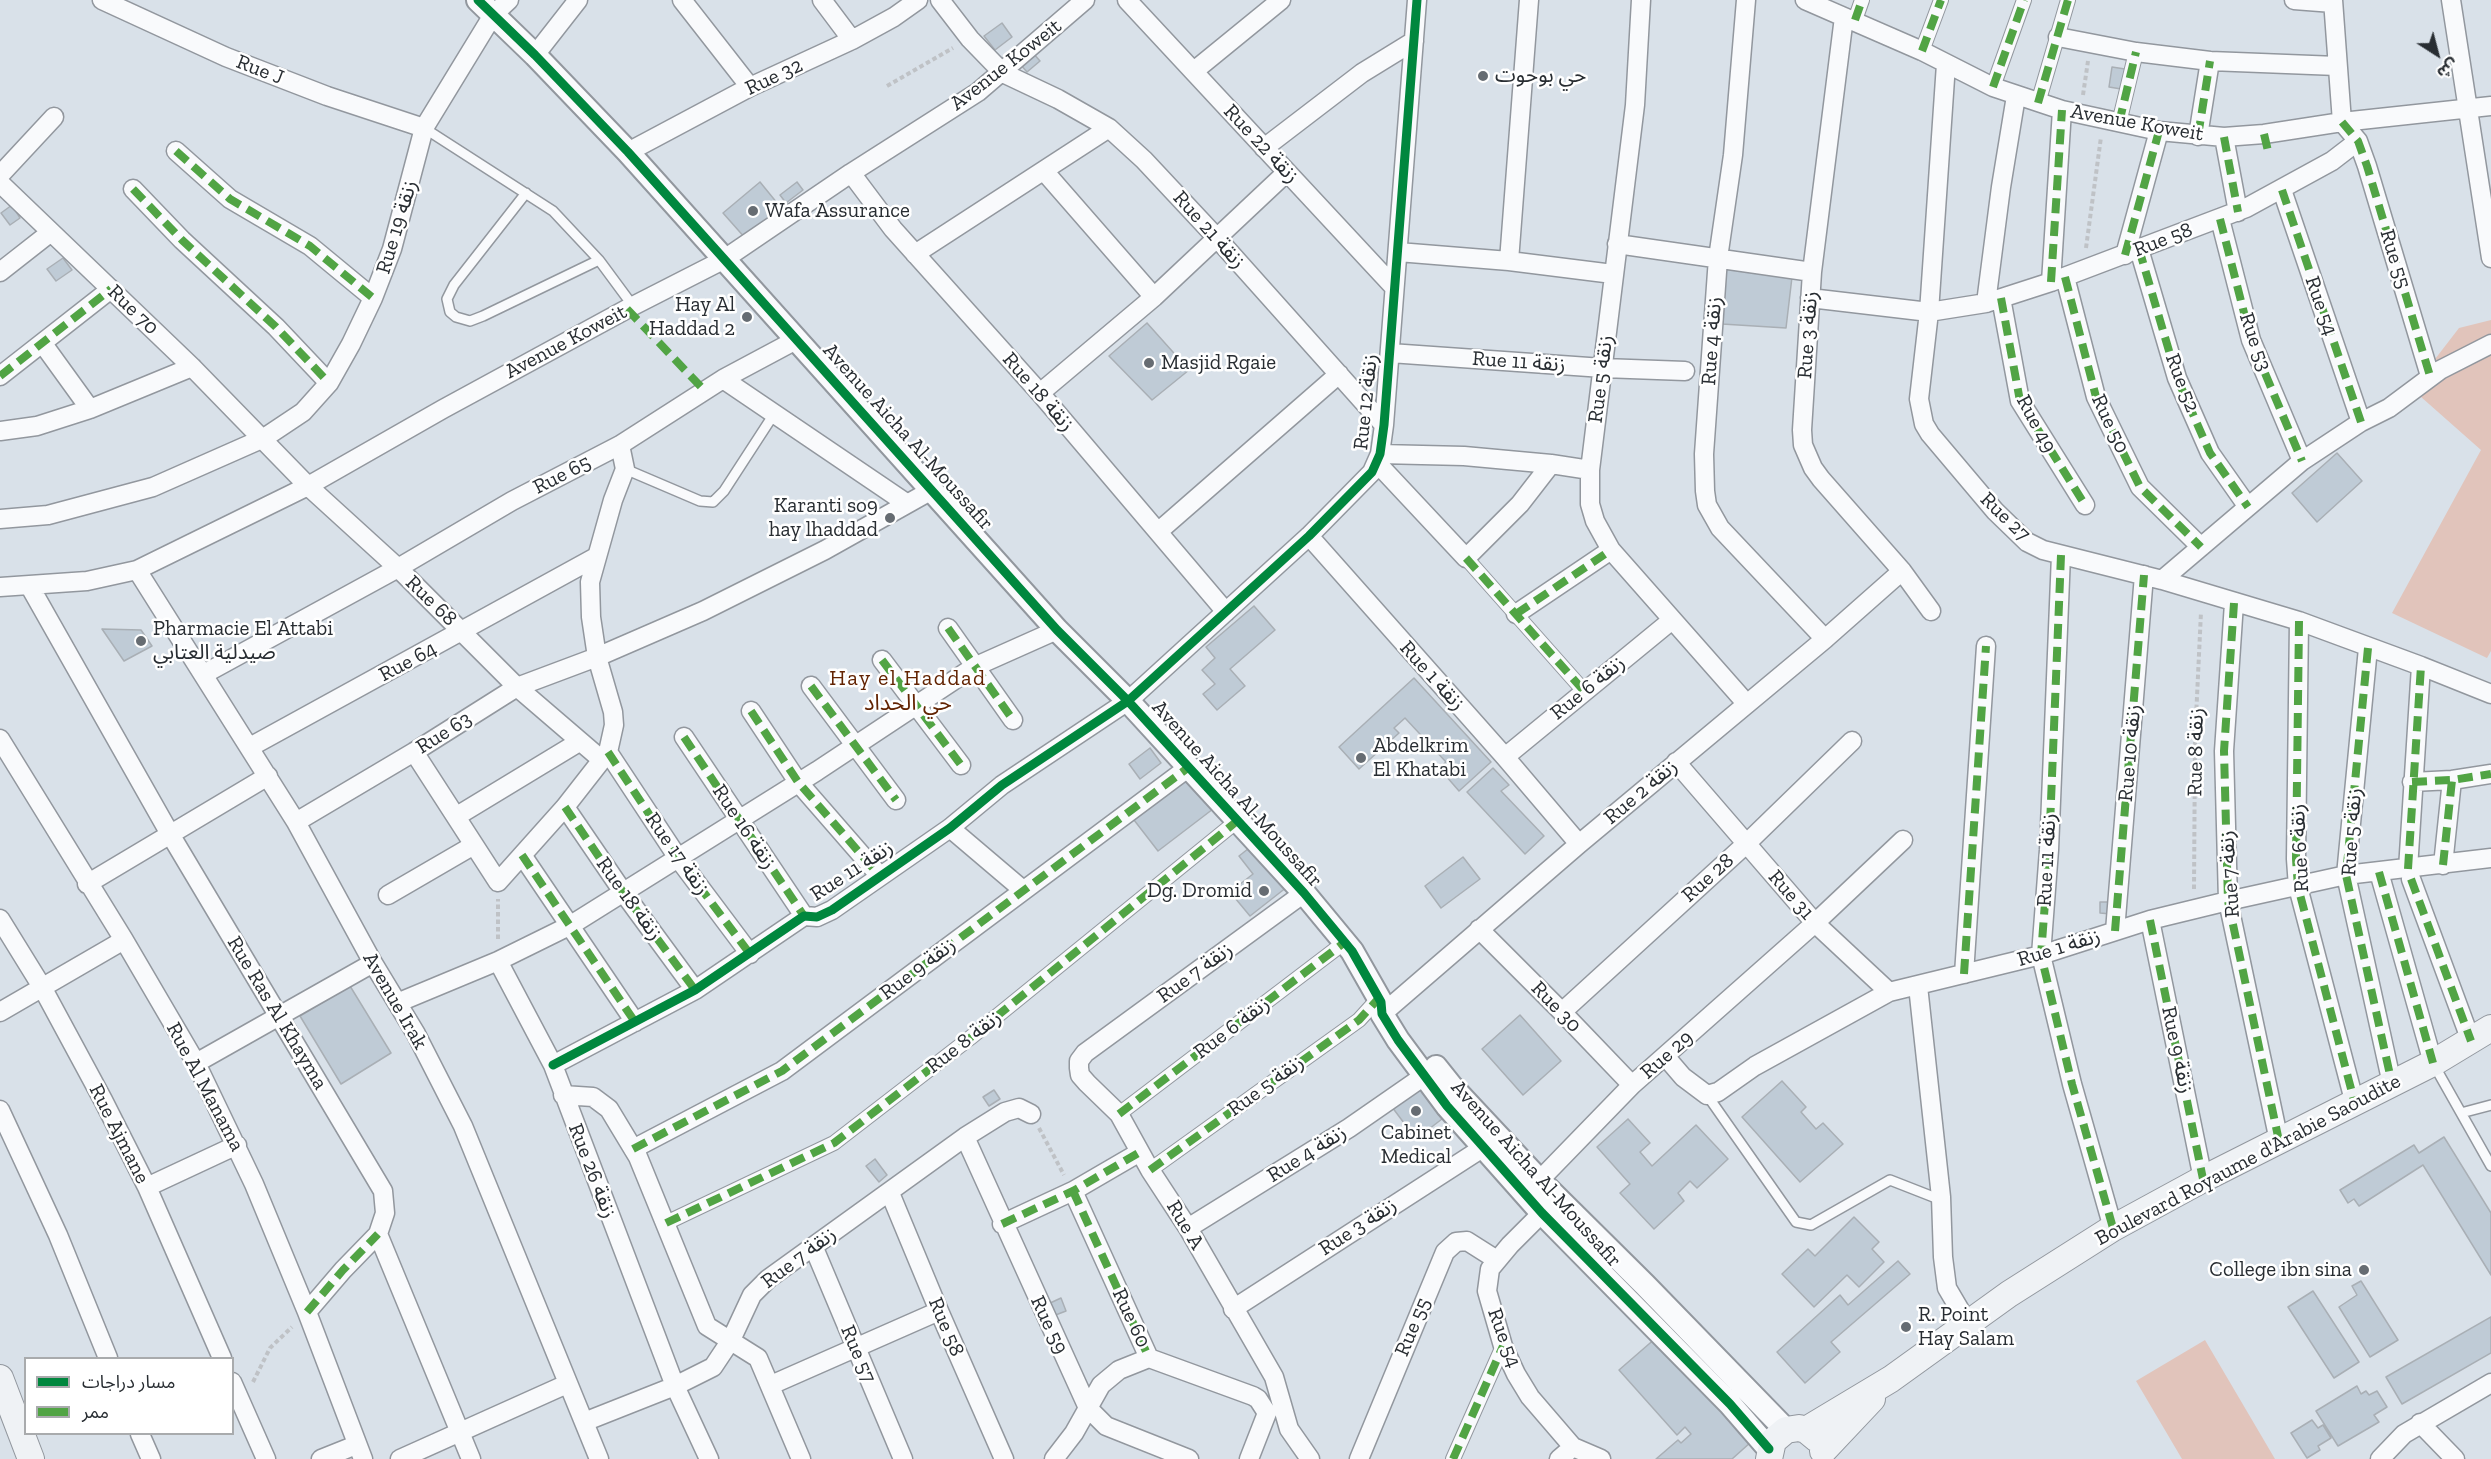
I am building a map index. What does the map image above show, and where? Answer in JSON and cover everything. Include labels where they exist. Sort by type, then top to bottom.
[{"type":"main road","name":"Boulevard Royaume d'Arabie Saoudite","points":[[1782,1442],[1891,1379],[1967,1322],[2113,1228],[2203,1179],[2355,1104],[2481,1035]]},
{"type":"main road","points":[[0,1378],[32,1459]]},
{"type":"main road","name":"Boulevard Royaume d'Arabie Saoudite","points":[[1823,1455],[1891,1379]]},
{"type":"main road","points":[[1782,1442],[1814,1435],[1823,1455]]},
{"type":"street","name":"Rue J","points":[[102,0],[226,57],[327,96],[424,128]]},
{"type":"street","points":[[535,55],[578,0]]},
{"type":"street","points":[[682,0],[750,87]]},
{"type":"street","points":[[822,0],[852,40]]},
{"type":"street","name":"Rue 32","points":[[628,152],[750,87],[852,40],[894,17],[918,0]]},
{"type":"street","name":"Rue 21 زنقة","points":[[939,0],[969,39],[1003,73],[1058,99],[1109,128],[1144,160],[1384,425]]},
{"type":"street","name":"Avenue Koweit","points":[[0,587],[87,581],[137,570],[308,486],[443,409],[723,260],[850,173],[978,92],[1003,73],[1085,0]]},
{"type":"street","name":"Rue 22 زنقة","points":[[1127,0],[1394,288]]},
{"type":"street","points":[[1194,71],[1281,0]]},
{"type":"street","name":"Rue 12 زنقة","points":[[1128,701],[1309,536],[1372,472],[1379,458],[1390,353],[1417,0]]},
{"type":"street","points":[[1509,261],[1529,0]]},
{"type":"street","name":"Rue 5 زنقة","points":[[1641,0],[1635,105],[1590,470],[1590,504],[1595,521],[1611,550],[1746,703]]},
{"type":"street","name":"Rue 4 زنقة","points":[[1746,0],[1732,155],[1718,258],[1704,454],[1707,505],[1720,528],[1825,639]]},
{"type":"street","name":"Avenue Koweit","points":[[1805,0],[1922,51],[1993,87],[2016,96],[2062,110],[2159,131],[2266,143],[2343,122],[2491,106]]},
{"type":"street","points":[[1850,19],[1862,0]]},
{"type":"street","points":[[1922,51],[1941,0]]},
{"type":"street","points":[[1993,87],[2024,0]]},
{"type":"street","points":[[2038,103],[2068,0]]},
{"type":"street","points":[[2294,0],[2333,1],[2343,122],[2358,141]]},
{"type":"street","points":[[2451,0],[2491,258]]},
{"type":"street","name":"Rue 19 زنقة","points":[[0,519],[48,515],[153,487],[266,440],[303,411],[329,383],[351,345],[373,298],[395,238],[424,128],[493,5]]},
{"type":"street","name":"Avenue Aicha Al-Moussafir","points":[[493,5],[535,55],[628,152],[1057,630],[1128,701],[1304,893],[1345,942],[1424,1077],[1447,1106],[1484,1147],[1645,1285],[1782,1442]]},
{"type":"street","name":"Rue 3 زنقة","points":[[1850,19],[1812,272],[1802,430],[1806,454],[1821,479],[1902,571],[1931,611]]},
{"type":"street","points":[[2058,37],[2136,52],[2210,61],[2337,66]]},
{"type":"street","points":[[1264,148],[1362,73],[1414,41]]},
{"type":"street","points":[[2111,121],[2136,52]]},
{"type":"street","points":[[2198,136],[2210,61]]},
{"type":"street","name":"Rue 27","points":[[1946,64],[1929,312],[1919,399],[1924,424],[2013,530],[2027,542],[2061,555],[2162,579],[2234,603],[2299,621],[2491,694]]},
{"type":"street","name":"Rue 49","points":[[2016,96],[2001,187],[1993,301],[2020,401],[2085,505]]},
{"type":"street","name":"Rue 50","points":[[2062,110],[2058,279],[2096,397],[2140,487],[2201,547]]},
{"type":"street","points":[[0,175],[54,117]]},
{"type":"street","points":[[915,254],[1109,128]]},
{"type":"street","points":[[2132,252],[2159,131]]},
{"type":"street","points":[[2224,137],[2238,212]]},
{"type":"street","name":"Rue 58","points":[[1810,298],[1929,312],[1993,301],[2238,212],[2332,161],[2358,141]]},
{"type":"street","name":"Rue 55","points":[[2358,141],[2430,376]]},
{"type":"street","points":[[176,151],[230,199],[310,246],[373,298]]},
{"type":"street","points":[[1044,171],[1154,297]]},
{"type":"street","points":[[1040,393],[1154,297],[1287,172]]},
{"type":"street","name":"Rue 18 زنقة","points":[[850,173],[893,229],[1040,393],[1226,612]]},
{"type":"street","name":"Rue 70","points":[[0,183],[192,367],[284,460]]},
{"type":"street","points":[[133,189],[182,240],[276,327],[329,383]]},
{"type":"street","name":"Rue 54","points":[[2282,190],[2361,422]]},
{"type":"street","name":"Rue 53","points":[[2220,219],[2251,340],[2302,461]]},
{"type":"street","points":[[0,272],[51,232]]},
{"type":"street","points":[[1617,244],[1812,272]]},
{"type":"street","points":[[1398,252],[1509,261],[1613,274]]},
{"type":"street","name":"Rue 52","points":[[2132,252],[2177,378],[2210,453],[2248,507]]},
{"type":"street","points":[[0,376],[111,290]]},
{"type":"street","name":"Rue 65","points":[[204,674],[398,568],[512,501],[620,445],[723,379],[796,340]]},
{"type":"street","points":[[43,344],[90,409]]},
{"type":"street","points":[[2162,579],[2302,461],[2361,422],[2389,408],[2455,360],[2491,344]]},
{"type":"street","name":"Rue 11 زنقة","points":[[1390,353],[1604,368],[1685,371]]},
{"type":"street","points":[[0,431],[37,426],[90,409],[192,367]]},
{"type":"street","points":[[1159,531],[1339,374]]},
{"type":"street","points":[[723,379],[906,503]]},
{"type":"street","points":[[414,752],[498,882],[565,807],[605,756],[613,734],[613,712],[597,657],[591,617],[590,582],[625,469],[620,445]]},
{"type":"street","points":[[1379,458],[1464,456],[1590,470]]},
{"type":"street","points":[[1379,458],[1584,691]]},
{"type":"street","name":"Rue 68","points":[[284,460],[308,486],[398,568],[517,687],[579,742]]},
{"type":"street","points":[[1466,558],[1520,504],[1551,464]]},
{"type":"street","name":"Rue 63","points":[[296,822],[517,687],[597,657],[703,611],[771,578],[932,490]]},
{"type":"street","name":"Rue 1 زنقة","points":[[1309,536],[1579,844]]},
{"type":"street","points":[[1515,614],[1611,550]]},
{"type":"street","name":"Rue 11 زنقة","points":[[2061,555],[2049,850],[2042,955],[2072,1084],[2113,1228]]},
{"type":"street","name":"Rue 64","points":[[250,747],[596,557]]},
{"type":"street","name":"Avenue Irak","points":[[137,570],[296,822],[463,1126],[599,1459]]},
{"type":"street","name":"Rue 2 زنقة","points":[[1383,1006],[1479,929],[1825,639],[1902,571]]},
{"type":"street","name":"Rue 10 زنقة","points":[[2115,931],[2144,576]]},
{"type":"street","name":"Rue Ras Al Khayma","points":[[28,585],[170,834],[383,1191],[385,1213],[378,1234]]},
{"type":"street","name":"Rue 7 زنقة","points":[[2234,603],[2224,751],[2228,901],[2279,1141]]},
{"type":"street","name":"Rue 6 زنقة","points":[[1505,757],[1672,620]]},
{"type":"street","name":"Rue 6 زنقة","points":[[2299,621],[2296,859],[2298,887],[2355,1104]]},
{"type":"street","points":[[948,628],[1013,720]]},
{"type":"street","points":[[397,1003],[498,961],[571,925],[740,820],[974,667],[1057,630]]},
{"type":"street","points":[[1964,974],[1986,646]]},
{"type":"street","name":"Rue 5 زنقة","points":[[2368,648],[2346,875],[2392,1084]]},
{"type":"street","points":[[882,660],[961,765]]},
{"type":"street","points":[[2421,666],[2412,782],[2410,874],[2481,1035]]},
{"type":"street","points":[[811,686],[896,800]]},
{"type":"street","name":"Rue 11 زنقة","points":[[554,1065],[695,990],[804,916],[817,917],[832,910],[879,875],[950,828],[1002,785],[1128,701]]},
{"type":"street","points":[[751,711],[798,782],[879,875]]},
{"type":"street","name":"Rue 16 زنقة","points":[[684,737],[804,916]]},
{"type":"street","name":"Rue Al Manama","points":[[0,739],[87,884],[124,940],[196,1063],[237,1144],[307,1312],[359,1452]]},
{"type":"street","name":"Rue 28","points":[[1562,1012],[1746,844],[1852,741]]},
{"type":"street","points":[[456,816],[579,742]]},
{"type":"street","name":"Rue 17 زنقة","points":[[579,742],[605,756],[750,954]]},
{"type":"street","name":"Rue 31","points":[[1676,762],[1815,923],[1889,992]]},
{"type":"street","name":"Rue 9 زنقة","points":[[633,1149],[782,1071],[1189,767]]},
{"type":"street","points":[[2412,782],[2452,780],[2491,774]]},
{"type":"street","points":[[87,884],[268,776]]},
{"type":"street","points":[[2444,865],[2452,780]]},
{"type":"street","name":"Rue 18 زنقة","points":[[565,807],[623,892],[695,990]]},
{"type":"street","name":"Rue 8 زنقة","points":[[666,1223],[834,1143],[970,1038],[1237,820]]},
{"type":"street","points":[[950,828],[1023,890]]},
{"type":"street","name":"Rue 29","points":[[1532,1187],[1632,1085],[1815,923],[1903,840]]},
{"type":"street","points":[[388,895],[474,845]]},
{"type":"street","points":[[522,855],[635,1022]]},
{"type":"street","name":"Rue 1 زنقة","points":[[1707,1095],[1718,1092],[1755,1066],[1889,992],[2042,955],[2150,920],[2228,901],[2346,875],[2379,872],[2410,874],[2444,865],[2491,858]]},
{"type":"street","points":[[2379,872],[2433,1063]]},
{"type":"street","name":"Rue 7 زنقة","points":[[1085,1053],[1304,893]]},
{"type":"street","name":"Rue Ajmane","points":[[0,919],[42,987],[104,1100],[147,1187],[221,1357]]},
{"type":"street","name":"Rue 9 زنقة","points":[[2150,920],[2203,1179]]},
{"type":"street","name":"Rue 30","points":[[1479,929],[1632,1085]]},
{"type":"street","points":[[0,1012],[124,940]]},
{"type":"street","name":"Rue 6 زنقة","points":[[1119,1113],[1345,942]]},
{"type":"street","name":"Rue 26 زنقة","points":[[498,961],[554,1065],[563,1095],[675,1386],[709,1459]]},
{"type":"street","points":[[196,1063],[373,963]]},
{"type":"street","points":[[1918,986],[1941,1197],[1943,1257],[1947,1288],[1967,1322]]},
{"type":"street","name":"Avenue Aicha Al-Moussafir","points":[[1383,1006],[1532,1187],[1542,1213],[1730,1404],[1782,1442]]},
{"type":"street","name":"Rue 5 زنقة","points":[[1150,1170],[1359,1020],[1383,1006]]},
{"type":"street","name":"Rue A","points":[[1085,1053],[1079,1061],[1080,1075],[1119,1113],[1150,1170],[1188,1228],[1274,1377],[1276,1410],[1310,1459]]},
{"type":"street","points":[[1665,1056],[1683,1077],[1707,1095]]},
{"type":"street","name":"Rue 4 زنقة","points":[[1188,1228],[1349,1128],[1424,1077]]},
{"type":"street","points":[[563,1095],[593,1097],[609,1109],[633,1149],[666,1223],[707,1326],[758,1358],[801,1459]]},
{"type":"street","name":"Rue 7 زنقة","points":[[584,1422],[675,1386],[713,1367],[731,1340],[752,1295],[768,1279],[965,1137],[1011,1108],[1024,1109],[1032,1114]]},
{"type":"street","points":[[0,1110],[58,1235],[107,1357]]},
{"type":"street","name":"Rue 59","points":[[965,1137],[1002,1224],[1088,1408],[1106,1426],[1188,1459]]},
{"type":"street","points":[[147,1187],[237,1144]]},
{"type":"street","name":"Rue 3 زنقة","points":[[1233,1309],[1484,1147]]},
{"type":"street","points":[[1002,1224],[1073,1191],[1140,1152]]},
{"type":"street","name":"Rue 60","points":[[1073,1191],[1149,1358],[1253,1396],[1276,1410]]},
{"type":"street","name":"Rue 58","points":[[890,1193],[1004,1459]]},
{"type":"street","name":"Rue 54","points":[[1542,1213],[1490,1269],[1487,1291],[1503,1346],[1516,1374],[1530,1397],[1573,1447]]},
{"type":"street","points":[[307,1312],[378,1234],[471,1459]]},
{"type":"street","name":"Rue 55","points":[[1359,1459],[1445,1252],[1456,1242],[1467,1241],[1497,1260]]},
{"type":"street","name":"Rue 57","points":[[814,1248],[903,1459]]},
{"type":"street","points":[[771,1385],[939,1311]]},
{"type":"street","points":[[1453,1459],[1503,1346]]},
{"type":"street","points":[[1054,1459],[1074,1433],[1101,1385],[1119,1370],[1149,1358]]},
{"type":"street","points":[[2380,1459],[2395,1440],[2420,1423],[2491,1383]]},
{"type":"street","points":[[400,1459],[567,1384]]},
{"type":"street","points":[[234,1386],[266,1459]]},
{"type":"street","points":[[1250,1459],[1276,1410]]},
{"type":"street","points":[[2420,1423],[2455,1459]]},
{"type":"street","points":[[140,1435],[151,1459]]},
{"type":"street","points":[[1559,1459],[1573,1447],[1601,1459]]},
{"type":"street","points":[[321,1459],[359,1452]]},
{"type":"lane","points":[[424,128],[553,211],[598,260],[633,306]]},
{"type":"lane","points":[[526,193],[454,285],[447,299],[450,312],[456,317],[470,321],[598,260]]},
{"type":"lane","points":[[625,469],[700,501],[713,502],[724,491],[774,414]]},
{"type":"lane","points":[[2433,1063],[2491,1166]]},
{"type":"lane","points":[[1707,1095],[1796,1221],[1811,1225],[1890,1180],[1936,1198],[1941,1197]]},
{"type":"lane","points":[[2462,1113],[2491,1105]]},
{"type":"path","points":[[886,86],[969,39]]},
{"type":"path","points":[[2080,114],[2090,44]]},
{"type":"path","points":[[2083,270],[2111,121]]},
{"type":"path","points":[[498,882],[498,961]]},
{"type":"path","points":[[1032,1114],[1073,1191]]},
{"type":"path","points":[[242,1403],[270,1348],[307,1312]]},
{"type":"shaded area","points":[[2491,320],[2491,651],[2487,658],[2392,613],[2481,450],[2412,389],[2459,328]]},
{"type":"shaded area","points":[[2205,1340],[2275,1459],[2182,1459],[2136,1381]]},
{"type":"building","points":[[1002,23],[1012,37],[995,50],[984,36]]},
{"type":"building","points":[[1033,53],[1040,61],[1027,72],[1020,64]]},
{"type":"building","points":[[2112,67],[2125,69],[2121,89],[2109,87]]},
{"type":"building","name":"Wafa Assurance","points":[[760,182],[782,209],[746,239],[723,213]]},
{"type":"building","points":[[797,182],[803,190],[786,203],[780,195]]},
{"type":"building","points":[[12,205],[20,218],[10,225],[1,213]]},
{"type":"building","points":[[63,258],[72,270],[56,281],[47,269]]},
{"type":"building","points":[[1725,268],[1792,277],[1786,328],[1722,324]]},
{"type":"building","name":"Masjid Rgaie","points":[[1147,323],[1189,370],[1152,400],[1109,356]]},
{"type":"building","points":[[2337,453],[2362,481],[2317,522],[2292,493]]},
{"type":"building","points":[[1254,606],[1275,630],[1230,669],[1245,686],[1217,710],[1203,694],[1215,684],[1202,670],[1215,658],[1206,647]]},
{"type":"building","points":[[102,629],[141,630],[152,646],[124,661]]},
{"type":"building","points":[[1414,678],[1491,762],[1459,791],[1439,768],[1446,762],[1405,718],[1394,728],[1399,733],[1359,769],[1339,747]]},
{"type":"building","points":[[1150,748],[1161,763],[1140,779],[1129,764]]},
{"type":"building","points":[[1493,768],[1509,785],[1501,791],[1544,836],[1525,854],[1467,792]]},
{"type":"building","points":[[1189,778],[1213,809],[1158,851],[1134,820]]},
{"type":"building","points":[[1253,845],[1287,887],[1250,916],[1230,892],[1253,874],[1239,856]]},
{"type":"building","points":[[1463,857],[1480,879],[1441,908],[1425,886]]},
{"type":"building","points":[[2100,902],[2112,902],[2111,914],[2100,913]]},
{"type":"building","points":[[350,986],[391,1053],[341,1084],[300,1016]]},
{"type":"building","points":[[1520,1015],[1561,1061],[1523,1095],[1482,1049]]},
{"type":"building","points":[[1782,1081],[1806,1107],[1801,1112],[1816,1129],[1823,1123],[1843,1144],[1800,1182],[1742,1117]]},
{"type":"building","name":"Cabinet Medical","points":[[1416,1084],[1442,1119],[1416,1139],[1389,1103]]},
{"type":"building","points":[[994,1090],[1000,1099],[989,1106],[983,1097]]},
{"type":"building","points":[[1628,1119],[1650,1143],[1640,1152],[1652,1166],[1696,1125],[1728,1159],[1697,1188],[1690,1181],[1678,1193],[1684,1201],[1654,1229],[1620,1193],[1630,1184],[1597,1147]]},
{"type":"building","points":[[2444,1137],[2491,1213],[2491,1275],[2423,1165],[2359,1206],[2354,1199],[2348,1203],[2340,1190],[2414,1145],[2419,1153]]},
{"type":"building","points":[[875,1159],[887,1175],[879,1182],[866,1166]]},
{"type":"building","points":[[1854,1217],[1879,1242],[1872,1249],[1884,1262],[1859,1287],[1847,1275],[1814,1307],[1782,1274],[1808,1249],[1815,1256]]},
{"type":"building","points":[[1898,1261],[1910,1274],[1831,1342],[1840,1352],[1805,1383],[1777,1352],[1840,1295],[1848,1305]]},
{"type":"building","points":[[2361,1281],[2398,1340],[2370,1357],[2339,1307],[2357,1295],[2352,1286]]},
{"type":"building","points":[[2313,1291],[2359,1362],[2334,1378],[2288,1307]]},
{"type":"building","points":[[1061,1298],[1066,1311],[1053,1316],[1048,1304]]},
{"type":"building","points":[[2491,1317],[2491,1353],[2402,1404],[2386,1377]]},
{"type":"building","points":[[1657,1337],[1751,1442],[1732,1459],[1656,1459],[1678,1440],[1681,1443],[1691,1434],[1685,1427],[1677,1435],[1619,1370]]},
{"type":"building","points":[[2357,1386],[2361,1394],[2366,1391],[2369,1395],[2377,1391],[2387,1407],[2374,1415],[2379,1422],[2338,1446],[2316,1411]]},
{"type":"building","points":[[2312,1420],[2318,1428],[2323,1425],[2331,1438],[2318,1446],[2320,1450],[2307,1458],[2291,1433]]},
{"type":"marked path","points":[[1855,20],[1862,0]]},
{"type":"marked path","points":[[1922,51],[1941,0]]},
{"type":"marked path","points":[[1993,87],[2024,0]]},
{"type":"marked path","points":[[2038,103],[2068,0]]},
{"type":"marked path","points":[[2119,123],[2136,52]]},
{"type":"marked path","points":[[2198,136],[2210,61]]},
{"type":"marked path","points":[[2051,282],[2062,110]]},
{"type":"marked path","points":[[2342,122],[2358,141],[2367,166],[2430,376]]},
{"type":"marked path","points":[[2125,255],[2159,131]]},
{"type":"marked path","points":[[2264,134],[2268,151]]},
{"type":"marked path","points":[[2224,137],[2238,212]]},
{"type":"marked path","points":[[176,151],[230,199],[310,246],[373,298]]},
{"type":"marked path","points":[[133,189],[182,240],[276,327],[329,383]]},
{"type":"marked path","points":[[2282,190],[2361,422]]},
{"type":"marked path","points":[[2220,219],[2251,340],[2302,461]]},
{"type":"marked path","points":[[2139,249],[2177,378],[2210,453],[2248,507]]},
{"type":"marked path","points":[[2065,277],[2096,397],[2140,487],[2201,547]]},
{"type":"marked path","points":[[0,376],[111,289]]},
{"type":"marked path","points":[[2001,298],[2020,401],[2085,505]]},
{"type":"marked path","points":[[627,309],[704,390]]},
{"type":"marked path","points":[[1516,614],[1611,550]]},
{"type":"marked path","points":[[2061,555],[2049,850],[2041,955],[2072,1084],[2113,1228]]},
{"type":"marked path","points":[[1466,558],[1584,691]]},
{"type":"marked path","points":[[2115,931],[2144,575]]},
{"type":"marked path","points":[[2234,603],[2224,751],[2228,901],[2279,1141]]},
{"type":"marked path","points":[[2299,621],[2296,859],[2298,887],[2355,1104]]},
{"type":"marked path","points":[[948,628],[1013,720]]},
{"type":"marked path","points":[[1964,974],[1986,646]]},
{"type":"marked path","points":[[2368,648],[2346,875],[2392,1084]]},
{"type":"marked path","points":[[882,660],[961,765]]},
{"type":"marked path","points":[[2408,869],[2421,666]]},
{"type":"marked path","points":[[811,686],[896,800]]},
{"type":"marked path","points":[[751,711],[798,782],[879,875]]},
{"type":"marked path","points":[[684,737],[804,916]]},
{"type":"marked path","points":[[608,752],[678,858],[750,954]]},
{"type":"marked path","points":[[633,1149],[782,1071],[1189,767]]},
{"type":"marked path","points":[[2412,782],[2452,780],[2491,774]]},
{"type":"marked path","points":[[2443,865],[2452,780]]},
{"type":"marked path","points":[[565,807],[623,892],[695,990]]},
{"type":"marked path","points":[[666,1223],[834,1143],[970,1038],[1237,821]]},
{"type":"marked path","points":[[522,855],[635,1022]]},
{"type":"marked path","points":[[2379,872],[2433,1063]]},
{"type":"marked path","points":[[2411,879],[2471,1041]]},
{"type":"marked path","points":[[2150,920],[2203,1179]]},
{"type":"marked path","points":[[1119,1114],[1345,942]]},
{"type":"marked path","points":[[1150,1170],[1359,1020],[1379,998]]},
{"type":"marked path","points":[[1002,1224],[1073,1191],[1140,1152]]},
{"type":"marked path","points":[[1073,1191],[1149,1358]]},
{"type":"marked path","points":[[307,1312],[378,1234]]},
{"type":"marked path","points":[[1453,1459],[1503,1346]]},
{"type":"cycle path","points":[[478,0],[535,55],[628,152],[1057,630],[1128,701],[1304,893],[1352,951],[1381,1002],[1382,1014],[1398,1040],[1447,1106],[1542,1213],[1730,1404],[1769,1449]]},
{"type":"cycle path","points":[[553,1065],[695,990],[804,916],[817,917],[832,910],[950,828],[1002,785],[1128,701],[1309,536],[1372,472],[1380,454],[1384,425],[1417,0]]},
{"type":"place","name":"حي بوحوت","points":[[1483,76]]},
{"type":"place","name":"Wafa Assurance","points":[[753,211]]},
{"type":"place","name":"Hay Al Haddad 2","points":[[747,317]]},
{"type":"place","name":"Masjid Rgaie","points":[[1149,363]]},
{"type":"place","name":"Karanti so9 hay lhaddad","points":[[890,518]]},
{"type":"place","name":"Pharmacie El Attabi صيدلية العتابي","points":[[141,641]]},
{"type":"place","name":"Abdelkrim El Khatabi","points":[[1361,758]]},
{"type":"place","name":"Dg. Dromid","points":[[1264,891]]},
{"type":"place","name":"Cabinet Medical","points":[[1416,1111]]},
{"type":"place","name":"College ibn sina","points":[[2364,1270]]},
{"type":"place","name":"R. Point Hay Salam","points":[[1906,1327]]},
{"type":"district","name":"Hay el Haddad حي الحداد","points":[[908,692]]}]
